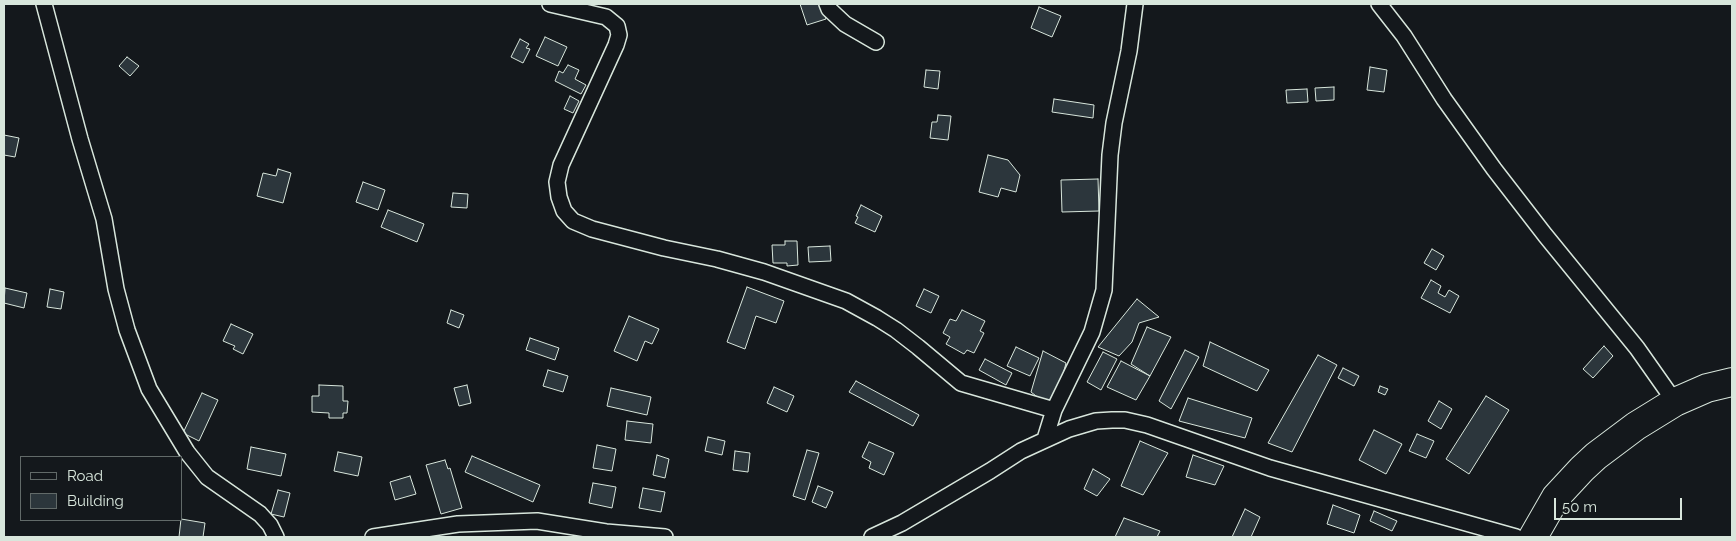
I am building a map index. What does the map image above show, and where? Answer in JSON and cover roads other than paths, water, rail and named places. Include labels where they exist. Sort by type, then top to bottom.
[{"type":"highway","points":[[1533,537],[1556,497],[1582,469],[1612,443],[1675,402],[1707,388],[1732,382]]},
{"type":"street","points":[[44,4],[80,140],[104,219],[116,289],[127,330],[149,389],[187,452],[206,477],[265,518],[276,537]]},
{"type":"street","points":[[550,4],[606,17],[617,26],[619,34],[616,46],[561,165],[558,197],[564,211],[573,221],[592,229],[764,272],[846,301],[896,330],[918,346],[961,383],[1054,410]]},
{"type":"street","points":[[827,4],[845,24],[876,42]]},
{"type":"street","points":[[1045,439],[1054,410],[1092,332],[1104,290],[1111,149],[1136,4]]},
{"type":"street","points":[[1379,4],[1404,36],[1444,99],[1494,169],[1631,341],[1675,402]]},
{"type":"street","points":[[872,537],[902,523],[1021,451],[1045,439],[1096,421],[1112,420],[1125,420],[1147,426],[1270,468],[1516,537]]},
{"type":"street","points":[[373,537],[458,524],[537,521],[606,532],[665,537]]}]
